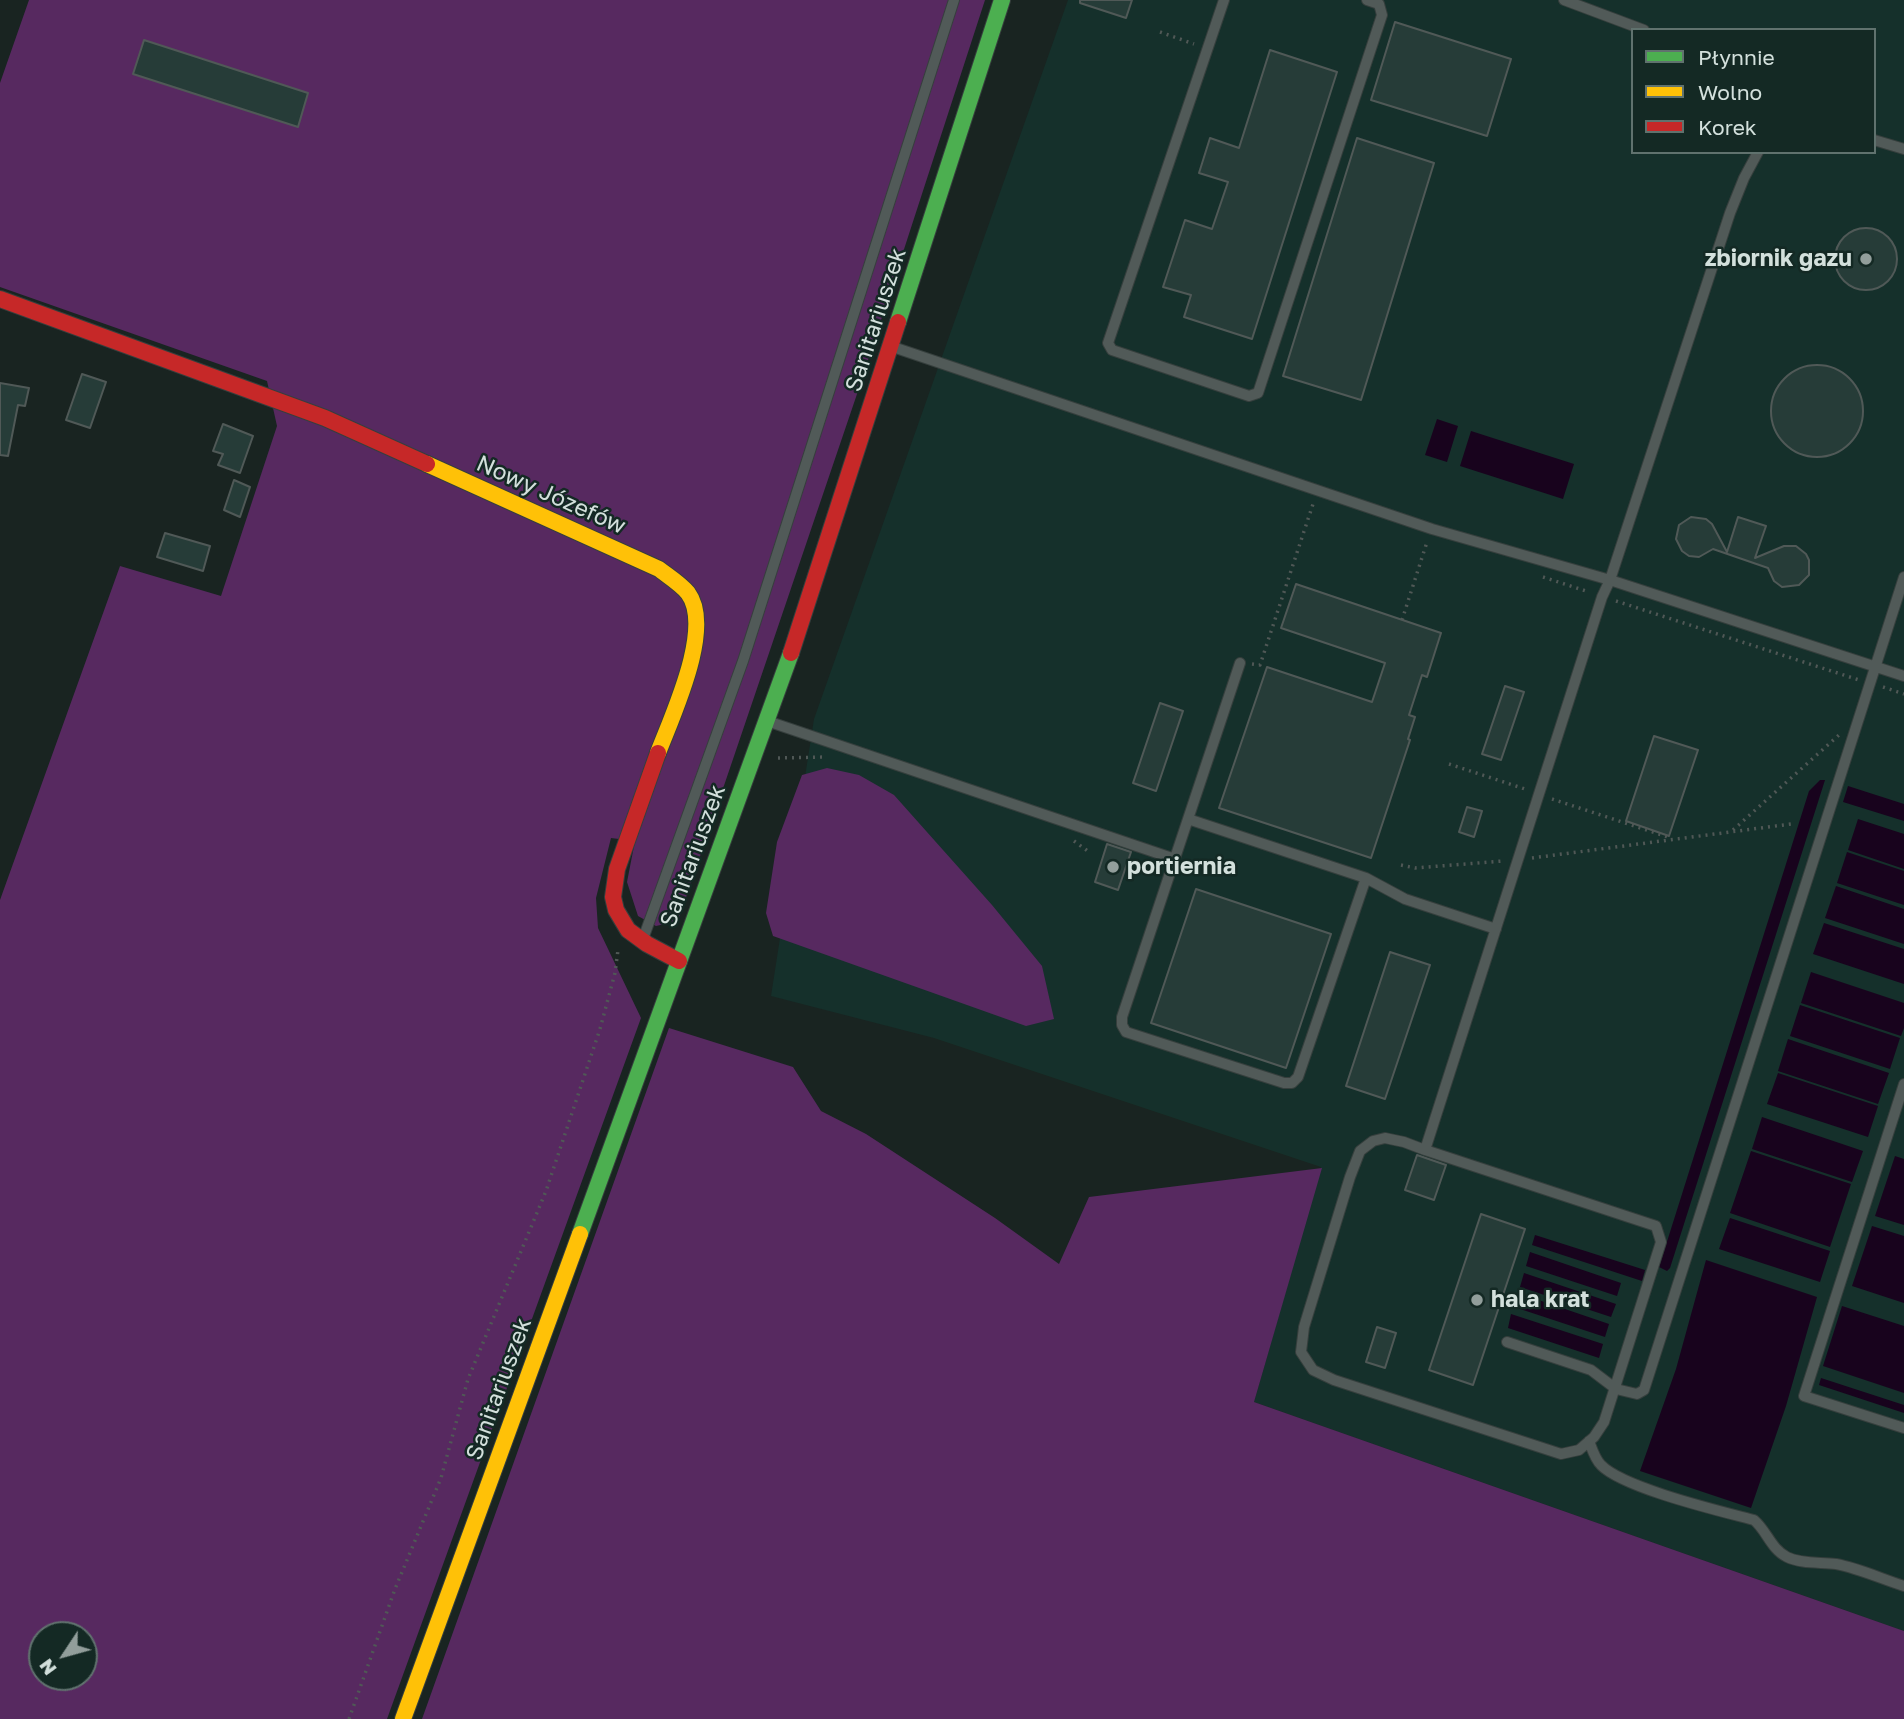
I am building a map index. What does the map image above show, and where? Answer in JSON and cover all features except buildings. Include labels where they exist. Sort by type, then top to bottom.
[{"type":"street","name":"Sanitariuszek","points":[[403,1719],[798,633],[1002,0]]},
{"type":"street","name":"Nowy Józefów","points":[[0,299],[325,418],[659,569],[689,594],[698,626],[692,659],[618,869],[613,897],[622,924]]},
{"type":"street","points":[[622,924],[642,942],[679,961]]},
{"type":"lane","points":[[642,942],[743,661],[954,0]]},
{"type":"lane","points":[[1224,0],[1108,343],[1112,350],[1250,396],[1258,393],[1382,15],[1379,4],[1367,0]]},
{"type":"lane","points":[[1564,0],[1639,28]]},
{"type":"lane","points":[[1876,141],[1904,149]]},
{"type":"lane","points":[[1425,1150],[1602,597],[1610,580],[1730,213],[1757,154]]},
{"type":"lane","points":[[891,347],[1432,529],[1610,580],[1904,676]]},
{"type":"lane","points":[[1507,1342],[1591,1370],[1616,1389],[1637,1394],[1644,1390],[1904,577]]},
{"type":"lane","points":[[1240,663],[1122,1017],[1125,1032],[1284,1083],[1292,1083],[1298,1077],[1366,878]]},
{"type":"lane","points":[[766,721],[1175,859]]},
{"type":"lane","points":[[1188,819],[1366,878],[1405,899],[1496,929]]},
{"type":"lane","points":[[1904,1084],[1804,1396],[1904,1428]]},
{"type":"lane","points":[[1385,1138],[1425,1150],[1656,1226],[1661,1241],[1616,1389],[1604,1422],[1579,1450],[1561,1454],[1334,1380],[1313,1370],[1301,1352],[1304,1327],[1360,1151],[1373,1141],[1385,1138]]},
{"type":"lane","points":[[1589,1441],[1598,1463],[1612,1475],[1683,1501],[1754,1520],[1775,1548],[1785,1556],[1795,1560],[1838,1564],[1904,1586]]},
{"type":"path","points":[[1160,32],[1208,48]]},
{"type":"path","points":[[1240,663],[1260,665],[1317,491]]},
{"type":"path","points":[[1402,620],[1432,529]]},
{"type":"path","points":[[1731,832],[1858,717]]},
{"type":"path","points":[[1449,764],[1673,839]]},
{"type":"path","points":[[1401,865],[1415,868],[1518,859],[1791,824]]},
{"type":"path","points":[[349,1719],[395,1589],[441,1478],[468,1379],[545,1191],[600,1029],[615,973],[622,924]]},
{"type":"shaded area","points":[[29,0],[985,0],[856,397],[678,921],[656,926],[638,916],[627,882],[635,841],[611,838],[596,898],[598,928],[641,1018],[387,1719],[0,1719],[0,900],[120,566],[221,596],[277,426],[267,381],[0,287],[0,83]]},
{"type":"shaded area","points":[[1068,0],[1904,0],[1904,1631],[1254,1402],[1321,1167],[934,1038],[771,996],[814,719]]},
{"type":"shaded area","points":[[1437,419],[1458,426],[1447,462],[1425,455]]},
{"type":"shaded area","points":[[1471,431],[1574,464],[1563,499],[1460,466]]},
{"type":"shaded area","points":[[827,768],[859,775],[894,795],[992,905],[1042,966],[1054,1019],[1026,1026],[773,936],[766,913],[777,842],[802,775]]},
{"type":"shaded area","points":[[1820,780],[1825,780],[1667,1271],[1659,1267],[1809,791]]},
{"type":"shaded area","points":[[1848,786],[1904,804],[1904,821],[1843,802]]},
{"type":"shaded area","points":[[1858,819],[1904,834],[1904,869],[1848,850]]},
{"type":"shaded area","points":[[1847,852],[1904,871],[1904,905],[1837,883]]},
{"type":"shaded area","points":[[1836,886],[1904,909],[1904,944],[1825,918]]},
{"type":"shaded area","points":[[1824,923],[1904,949],[1904,984],[1813,954]]},
{"type":"shaded area","points":[[1811,972],[1904,1003],[1904,1028],[1901,1036],[1801,1003]]},
{"type":"shaded area","points":[[1800,1005],[1900,1038],[1890,1069],[1790,1036]]},
{"type":"shaded area","points":[[669,1028],[793,1067],[821,1111],[866,1134],[995,1218],[1059,1264],[1089,1197],[1322,1168],[1254,1402],[1904,1631],[1904,1719],[422,1719]]},
{"type":"shaded area","points":[[1788,1039],[1889,1073],[1878,1104],[1778,1071]]},
{"type":"shaded area","points":[[1778,1073],[1878,1106],[1868,1137],[1767,1104]]},
{"type":"shaded area","points":[[1762,1117],[1863,1151],[1852,1182],[1752,1149]]},
{"type":"shaded area","points":[[1751,1151],[1851,1184],[1830,1247],[1730,1213]]},
{"type":"shaded area","points":[[1895,1156],[1904,1159],[1904,1225],[1875,1216]]},
{"type":"shaded area","points":[[1730,1218],[1830,1251],[1820,1282],[1719,1249]]},
{"type":"shaded area","points":[[1872,1226],[1904,1236],[1904,1303],[1852,1286]]},
{"type":"shaded area","points":[[1535,1235],[1645,1270],[1642,1281],[1532,1245]]},
{"type":"shaded area","points":[[1530,1252],[1621,1283],[1617,1296],[1526,1266]]},
{"type":"shaded area","points":[[1706,1260],[1817,1297],[1786,1406],[1751,1508],[1640,1471],[1676,1369]]},
{"type":"shaded area","points":[[1524,1273],[1616,1304],[1611,1317],[1520,1287]]},
{"type":"shaded area","points":[[1518,1293],[1609,1324],[1605,1337],[1514,1307]]},
{"type":"shaded area","points":[[1842,1306],[1904,1326],[1904,1393],[1823,1366]]},
{"type":"shaded area","points":[[1511,1314],[1603,1344],[1599,1358],[1508,1328]]},
{"type":"shaded area","points":[[1821,1378],[1904,1405],[1904,1413],[1819,1385]]},
{"type":"traffic: fast","points":[[898,322],[1002,0]]},
{"type":"traffic: fast","points":[[580,1234],[791,653]]},
{"type":"traffic: slow","points":[[427,464],[659,569],[688,593],[695,608],[694,649],[658,753]]},
{"type":"traffic: slow","points":[[403,1719],[580,1234]]},
{"type":"traffic: jam","points":[[0,299],[325,418],[427,464]]},
{"type":"traffic: jam","points":[[791,653],[898,322]]},
{"type":"traffic: jam","points":[[658,753],[617,869],[613,897],[616,910],[628,930],[679,961]]},
{"type":"place","name":"zbiornik gazu","points":[[1866,259]]},
{"type":"place","name":"portiernia","points":[[1113,867]]},
{"type":"place","name":"hala krat","points":[[1477,1300]]}]
